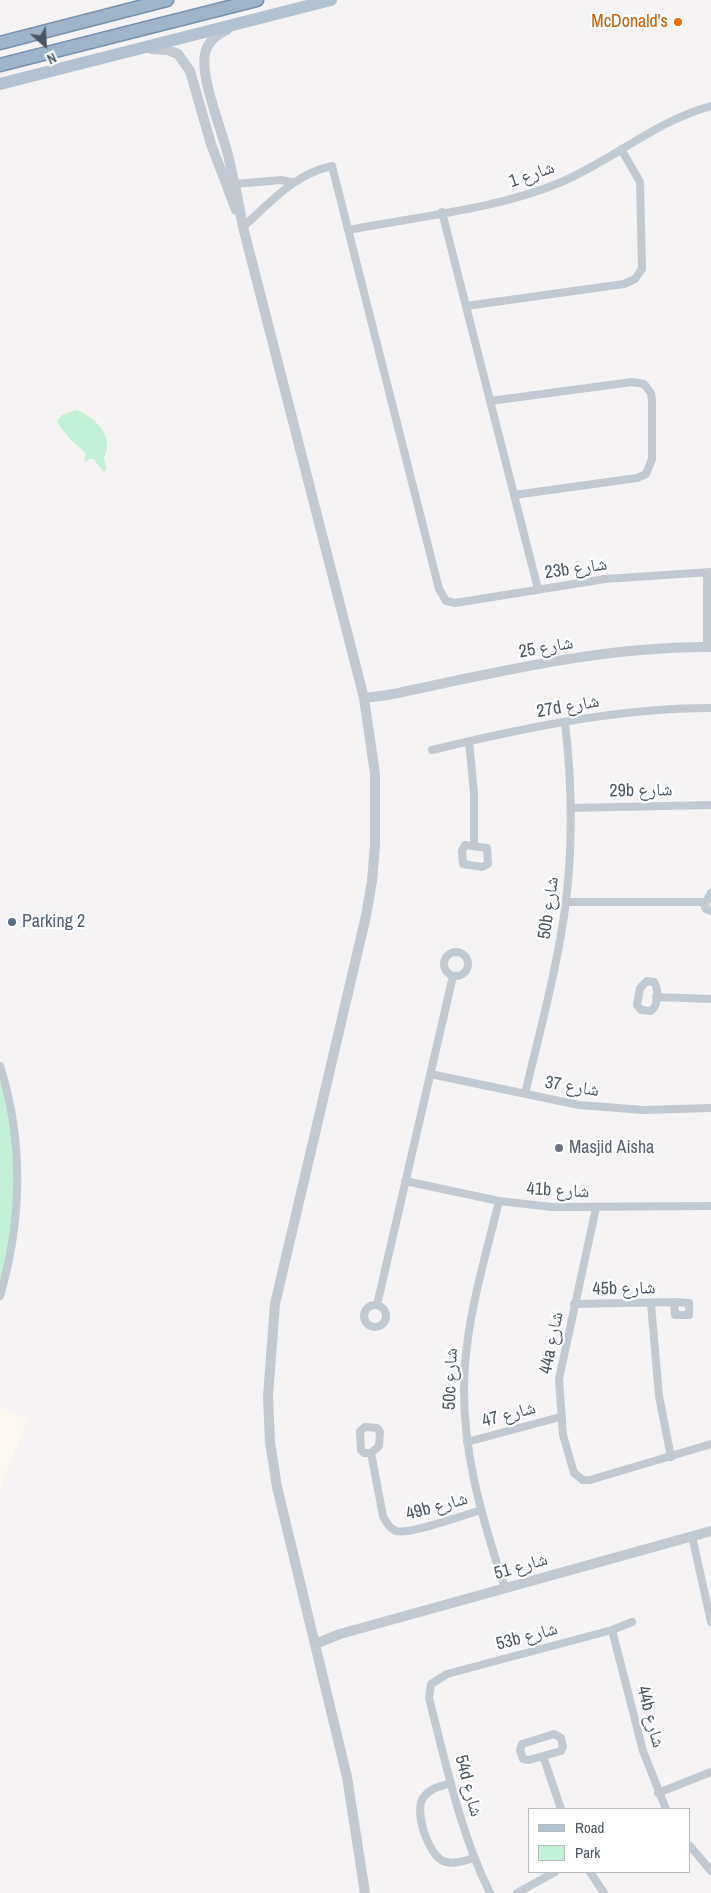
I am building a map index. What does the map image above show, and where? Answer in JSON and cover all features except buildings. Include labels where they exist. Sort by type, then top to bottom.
[{"type":"highway","points":[[0,43],[167,0]]},
{"type":"highway","points":[[0,65],[257,0]]},
{"type":"main road","points":[[0,84],[331,0]]},
{"type":"street","points":[[258,18],[218,34],[212,40],[204,56],[206,77],[235,184],[243,227],[365,701],[375,774],[376,845],[372,881],[364,924],[279,1282],[268,1373],[270,1434],[276,1487],[347,1777],[365,1893]]},
{"type":"street","points":[[111,55],[162,49],[178,54],[185,62],[192,76],[221,172],[243,227]]},
{"type":"street","name":"شارع 1","points":[[348,230],[502,201],[537,192],[581,173],[662,125],[711,106]]},
{"type":"street","points":[[466,306],[624,284],[635,279],[642,269],[641,190],[637,175],[621,149]]},
{"type":"street","points":[[243,227],[292,182],[317,169],[332,166],[348,230]]},
{"type":"street","points":[[235,184],[282,180],[292,182]]},
{"type":"street","points":[[442,212],[538,589]]},
{"type":"street","name":"23b شارع","points":[[348,230],[439,590],[446,601],[455,603],[538,589],[639,576],[709,572]]},
{"type":"street","points":[[490,400],[632,382],[644,384],[651,393],[652,459],[646,474],[637,478],[514,495]]},
{"type":"street","points":[[709,572],[709,647]]},
{"type":"street","name":"شارع 25","points":[[365,701],[583,657],[649,650],[709,647]]},
{"type":"street","name":"27d شارع","points":[[432,750],[565,722],[652,710],[711,708]]},
{"type":"street","name":"50b شارع","points":[[525,1094],[555,967],[566,902],[571,808],[565,722]]},
{"type":"street","points":[[469,741],[474,793],[474,845]]},
{"type":"street","name":"29b شارع","points":[[571,808],[711,805]]},
{"type":"street","points":[[704,902],[711,893]]},
{"type":"street","points":[[566,902],[704,902]]},
{"type":"street","points":[[704,902],[706,909],[711,911]]},
{"type":"street","points":[[377,1305],[453,976]]},
{"type":"street","points":[[656,997],[711,999]]},
{"type":"street","points":[[0,1066],[14,1129],[18,1185],[13,1241],[0,1296]]},
{"type":"street","name":"شارع 37","points":[[430,1074],[579,1105],[615,1108],[711,1108]]},
{"type":"street","name":"41b شارع","points":[[405,1181],[499,1201],[552,1207],[711,1206]]},
{"type":"street","name":"50c شارع","points":[[499,1201],[467,1345],[464,1384],[467,1442],[481,1510],[502,1589]]},
{"type":"street","name":"44a شارع","points":[[596,1208],[559,1379],[560,1417],[572,1469],[576,1476],[583,1480],[671,1457]]},
{"type":"street","name":"45b شارع","points":[[574,1304],[651,1304],[674,1302]]},
{"type":"street","points":[[651,1304],[657,1381],[671,1457],[711,1444]]},
{"type":"street","name":"شارع 47","points":[[467,1442],[560,1417]]},
{"type":"street","name":"49b شارع","points":[[371,1453],[383,1516],[385,1522],[395,1531],[408,1531],[481,1510]]},
{"type":"street","name":"شارع 51","points":[[314,1641],[711,1531]]},
{"type":"street","points":[[689,1537],[708,1601],[711,1622]]},
{"type":"street","name":"53b شارع","points":[[431,1684],[447,1674],[612,1630],[632,1622]]},
{"type":"street","name":"44b شارع","points":[[612,1630],[639,1736],[658,1793],[666,1808]]},
{"type":"street","name":"54d شارع","points":[[431,1684],[429,1698],[451,1783],[474,1858],[490,1893]]},
{"type":"street","points":[[558,1735],[563,1745],[562,1749],[543,1756],[524,1760],[520,1748],[524,1743],[558,1735]]},
{"type":"street","points":[[543,1756],[561,1808]]},
{"type":"street","points":[[658,1793],[711,1772]]},
{"type":"street","points":[[451,1783],[434,1788],[423,1798],[420,1813],[422,1821],[433,1852],[438,1858],[452,1863],[474,1858]]},
{"type":"street","points":[[691,1847],[711,1871]]},
{"type":"street","points":[[517,1893],[552,1873]]},
{"type":"street","points":[[591,1873],[604,1893]]},
{"type":"shaded area","points":[[0,1407],[28,1419],[0,1488]]},
{"type":"green space","points":[[76,410],[93,419],[105,435],[107,441],[104,459],[106,471],[103,471],[93,459],[89,459],[84,463],[86,454],[66,435],[57,421],[62,415]]},
{"type":"green space","points":[[0,1078],[7,1105],[15,1161],[10,1250],[0,1283]]},
{"type":"place","name":"McDonald's","points":[[678,22]]},
{"type":"place","name":"Parking 2","points":[[12,922]]},
{"type":"place","name":"Masjid Aisha","points":[[559,1148]]}]
